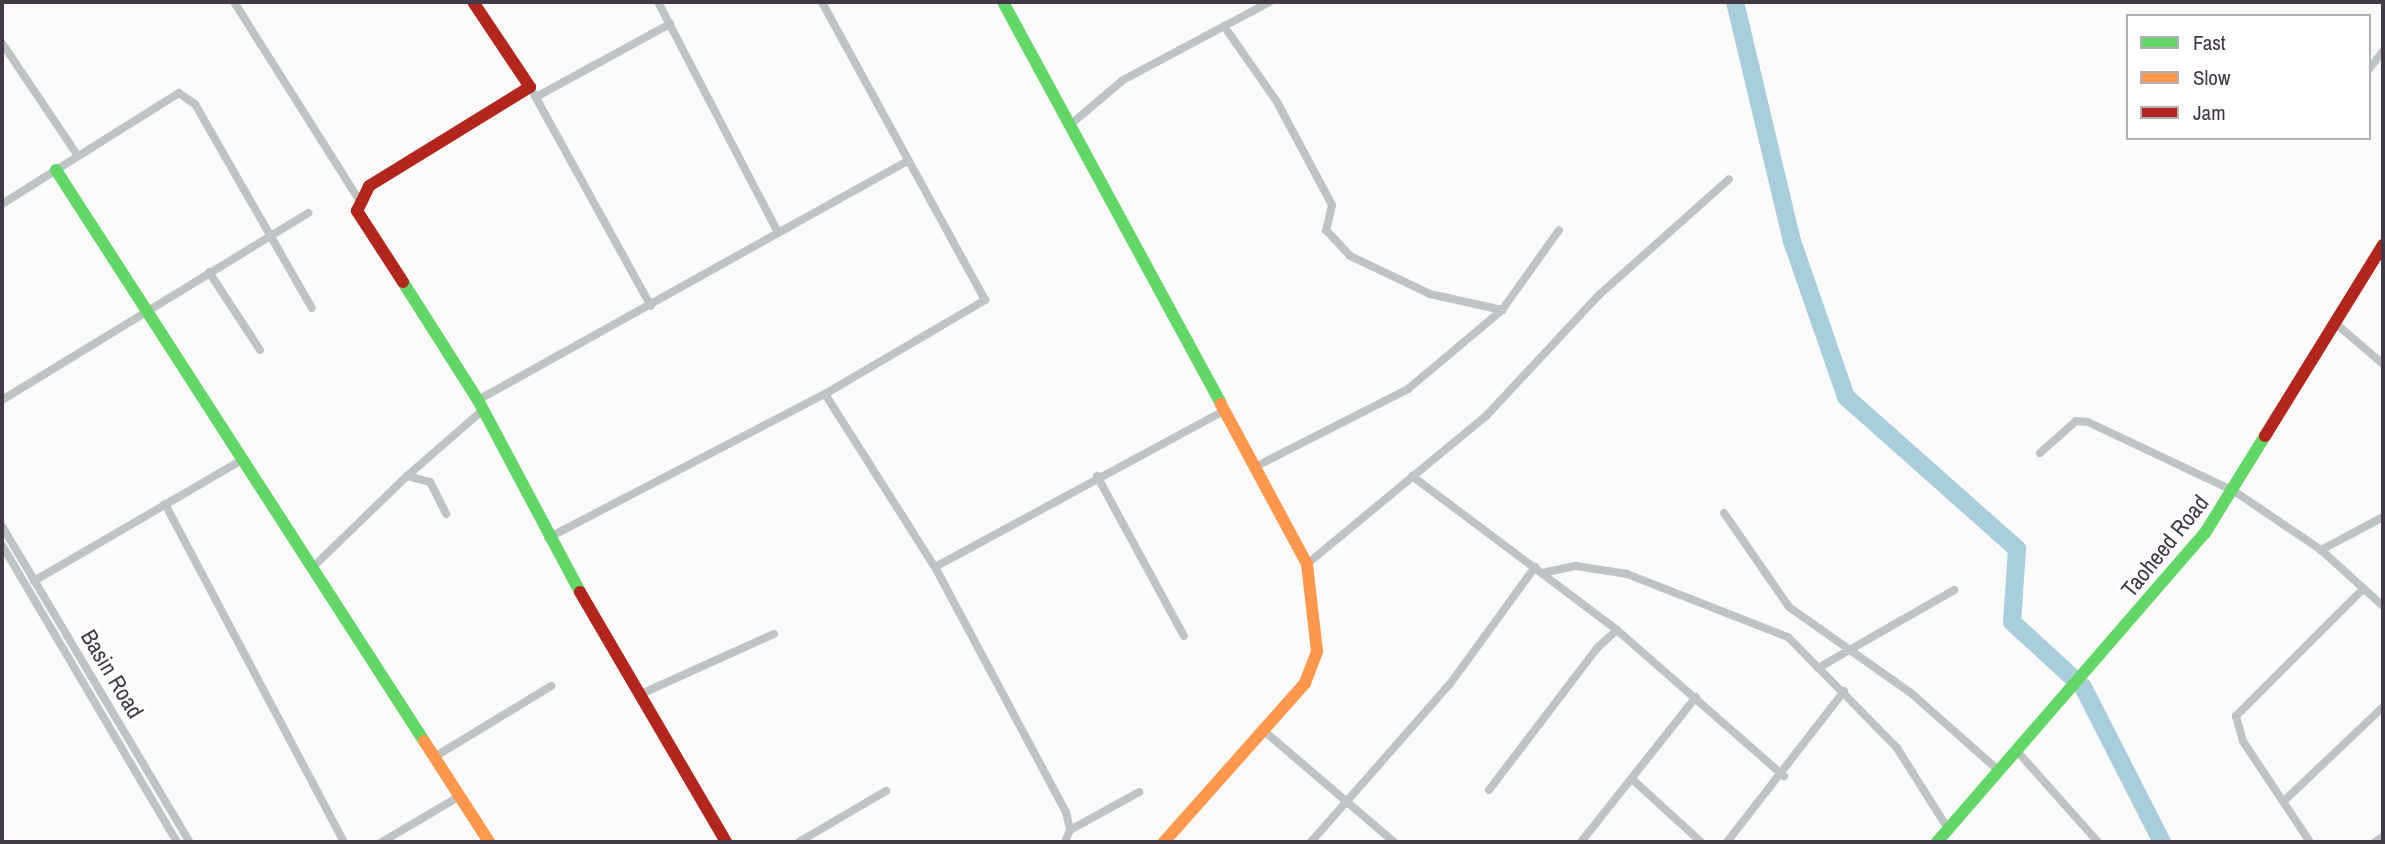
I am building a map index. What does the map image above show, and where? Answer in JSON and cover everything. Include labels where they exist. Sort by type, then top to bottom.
[{"type":"street","points":[[234,2],[358,198],[357,211],[481,405],[548,538],[726,842]]},
{"type":"street","points":[[473,2],[533,92],[651,306]]},
{"type":"street","points":[[658,2],[778,233]]},
{"type":"street","points":[[548,538],[825,394],[985,300],[905,162],[822,2]]},
{"type":"street","points":[[1003,2],[1307,564],[1317,651],[1305,682],[1164,842]]},
{"type":"street","points":[[1071,124],[1123,80],[1269,2]]},
{"type":"street","points":[[358,198],[533,92],[670,24]]},
{"type":"street","points":[[1224,26],[1277,102],[1332,205],[1326,230],[1350,256],[1430,294],[1502,310]]},
{"type":"street","points":[[2,43],[78,156]]},
{"type":"street","points":[[2371,66],[2383,51]]},
{"type":"street","points":[[2,204],[179,93],[195,104],[312,308]]},
{"type":"street","points":[[312,568],[481,405],[905,162]]},
{"type":"street","points":[[56,170],[240,461],[436,757],[489,842]]},
{"type":"street","points":[[1307,564],[1487,415],[1599,295],[1729,179]]},
{"type":"street","points":[[2,400],[268,234],[308,213]]},
{"type":"street","points":[[1253,468],[1408,389],[1502,310],[1559,229]]},
{"type":"street","name":"Taoheed Road","points":[[1937,842],[1947,827],[2105,653],[2234,491],[2383,245]]},
{"type":"street","points":[[209,272],[260,350]]},
{"type":"street","points":[[2335,323],[2383,364]]},
{"type":"street","points":[[825,394],[935,567],[1070,830]]},
{"type":"street","points":[[935,567],[1097,476],[1224,411]]},
{"type":"street","points":[[2040,453],[2076,421],[2088,422],[2234,491],[2321,550],[2383,606]]},
{"type":"street","points":[[34,581],[240,461]]},
{"type":"street","points":[[407,476],[430,482],[446,514]]},
{"type":"street","points":[[1097,476],[1184,636]]},
{"type":"street","points":[[1412,476],[1617,630],[1784,776]]},
{"type":"street","points":[[165,504],[344,842]]},
{"type":"street","points":[[1724,513],[1789,607],[1842,649],[1911,693],[1998,770]]},
{"type":"street","points":[[2321,550],[2383,517]]},
{"type":"street","name":"Basin Road","points":[[2,526],[190,842]]},
{"type":"street","name":"Basin Road","points":[[2,545],[177,842]]},
{"type":"street","points":[[1311,842],[1450,684],[1538,570],[1576,566],[1627,574],[1783,634],[1843,691],[1897,748],[1947,827]]},
{"type":"street","points":[[2310,842],[2243,741],[2236,716],[2363,589]]},
{"type":"street","points":[[1818,668],[1842,649],[1954,590]]},
{"type":"street","points":[[1489,790],[1617,630]]},
{"type":"street","points":[[641,694],[774,634]]},
{"type":"street","points":[[436,757],[551,686]]},
{"type":"street","points":[[1727,842],[1784,776],[1843,691]]},
{"type":"street","points":[[1581,842],[1696,698]]},
{"type":"street","points":[[2284,800],[2383,707]]},
{"type":"street","points":[[102,716],[111,710]]},
{"type":"street","points":[[1264,731],[1346,804],[1394,842]]},
{"type":"street","points":[[2016,750],[2098,842]]},
{"type":"street","points":[[1632,779],[1701,842]]},
{"type":"street","points":[[799,842],[886,791]]},
{"type":"street","points":[[1065,842],[1070,830],[1139,792]]},
{"type":"street","points":[[382,842],[460,796]]},
{"type":"street","points":[[2375,842],[2383,837]]},
{"type":"waterway","points":[[1735,2],[1792,241],[1846,397],[2017,549],[2012,622],[2083,687],[2162,842]]},
{"type":"traffic: fast","points":[[1003,2],[1221,404]]},
{"type":"traffic: fast","points":[[56,170],[424,741]]},
{"type":"traffic: fast","points":[[403,282],[478,400],[580,592]]},
{"type":"traffic: fast","points":[[1937,842],[2205,533],[2265,436]]},
{"type":"traffic: slow","points":[[1164,842],[1305,683],[1317,651],[1307,564],[1221,404]]},
{"type":"traffic: slow","points":[[424,741],[489,842]]},
{"type":"traffic: jam","points":[[403,282],[357,211],[369,186],[530,87],[473,2]]},
{"type":"traffic: jam","points":[[2265,436],[2383,245]]},
{"type":"traffic: jam","points":[[580,592],[726,842]]}]
